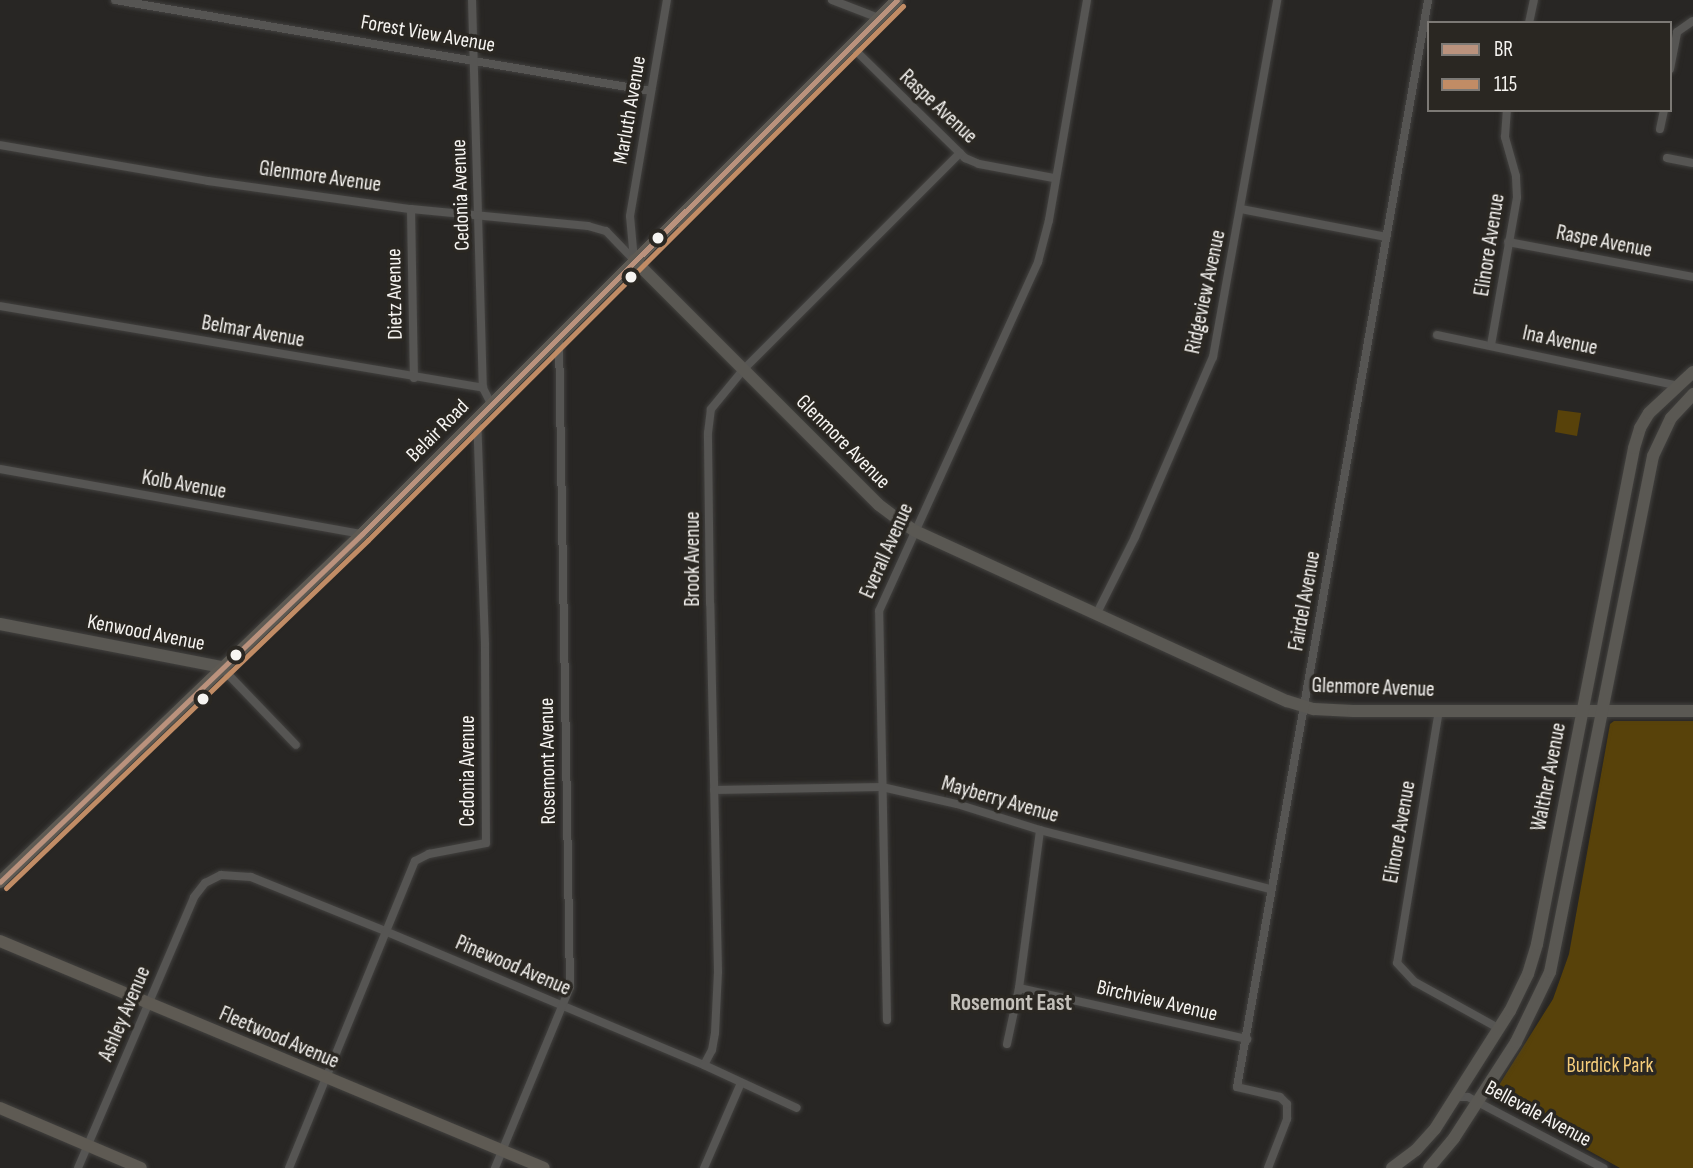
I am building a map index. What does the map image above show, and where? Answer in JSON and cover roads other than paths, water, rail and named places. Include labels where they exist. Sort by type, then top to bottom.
[{"type":"main road","name":"Belair Road","points":[[0,882],[362,534],[897,0]]},
{"type":"main road","name":"Glenmore Avenue","points":[[634,260],[879,505],[915,531],[1304,706],[1353,711],[1693,711]]},
{"type":"main road","name":"Walther Avenue","points":[[1392,1168],[1429,1136],[1520,994],[1537,944],[1634,448],[1640,428],[1649,412],[1675,385],[1693,372]]},
{"type":"main road","name":"Walther Avenue","points":[[1429,1168],[1441,1156],[1530,1019],[1550,972],[1654,456],[1671,418],[1693,394]]},
{"type":"main road","name":"Kenwood Avenue","points":[[0,624],[221,667]]},
{"type":"main road","name":"Fleetwood Avenue","points":[[0,941],[544,1168]]},
{"type":"main road","points":[[0,1108],[141,1168]]},
{"type":"street","name":"Forest View Avenue","points":[[115,0],[651,91]]},
{"type":"street","name":"Cedonia Avenue","points":[[472,0],[483,388]]},
{"type":"street","name":"Marluth Avenue","points":[[634,260],[630,227],[634,186],[667,0]]},
{"type":"street","points":[[832,0],[879,18]]},
{"type":"street","name":"Everall Avenue","points":[[887,1020],[879,611],[1038,262],[1049,220],[1054,178],[1087,0]]},
{"type":"street","name":"Ridgeview Avenue","points":[[1097,613],[1135,537],[1213,357],[1277,0]]},
{"type":"street","name":"Fairdel Avenue","points":[[1268,1168],[1287,1119],[1287,1104],[1280,1097],[1237,1087],[1428,0]]},
{"type":"street","points":[[1529,21],[1534,0]]},
{"type":"street","points":[[1672,58],[1677,32],[1693,21]]},
{"type":"street","name":"Raspe Avenue","points":[[850,46],[960,153],[979,164],[1054,178]]},
{"type":"street","name":"Elinore Avenue","points":[[1491,345],[1517,186],[1505,137],[1507,112]]},
{"type":"street","points":[[1660,130],[1664,112]]},
{"type":"street","name":"Glenmore Avenue","points":[[0,145],[208,181],[411,209],[588,226],[612,236],[634,260]]},
{"type":"street","name":"Brook Avenue","points":[[704,1065],[712,1050],[718,998],[709,418],[714,402],[743,370],[960,153]]},
{"type":"street","points":[[1667,158],[1693,163]]},
{"type":"street","name":"Dietz Avenue","points":[[411,209],[414,377]]},
{"type":"street","points":[[1241,209],[1385,237]]},
{"type":"street","points":[[612,236],[624,233],[630,227]]},
{"type":"street","name":"Raspe Avenue","points":[[1508,242],[1693,277]]},
{"type":"street","name":"Belmar Avenue","points":[[0,306],[483,388]]},
{"type":"street","name":"Ina Avenue","points":[[1437,335],[1675,385]]},
{"type":"street","name":"Rosemont Avenue","points":[[495,1168],[570,987],[559,338]]},
{"type":"street","points":[[483,388],[491,404]]},
{"type":"street","name":"Cedonia Avenue","points":[[289,1168],[415,861],[429,854],[486,844],[485,644],[477,418]]},
{"type":"street","name":"Kolb Avenue","points":[[0,469],[362,534]]},
{"type":"street","name":"Kenwood Avenue","points":[[221,667],[296,745]]},
{"type":"street","name":"Elinore Avenue","points":[[1439,710],[1398,967],[1415,982],[1498,1028]]},
{"type":"street","name":"Mayberry Avenue","points":[[714,790],[882,787],[957,804],[1040,831],[1270,889]]},
{"type":"street","points":[[1007,1044],[1019,988],[1040,831]]},
{"type":"street","name":"Pinewood Avenue","points":[[211,879],[234,874],[251,877],[704,1065],[797,1108]]},
{"type":"street","name":"Ashley Avenue","points":[[78,1168],[194,897],[211,879]]},
{"type":"street","name":"Birchview Avenue","points":[[1019,988],[1247,1040]]},
{"type":"street","points":[[704,1168],[741,1083]]},
{"type":"street","name":"Bellevale Avenue","points":[[1456,1097],[1468,1097],[1603,1168]]},
{"type":"street","points":[[1578,1168],[1583,1158]]},
{"type":"district","name":"Rosemont East","points":[[1011,1003]]},
{"type":"park label","name":"Burdick Park","points":[[1610,1066]]}]
